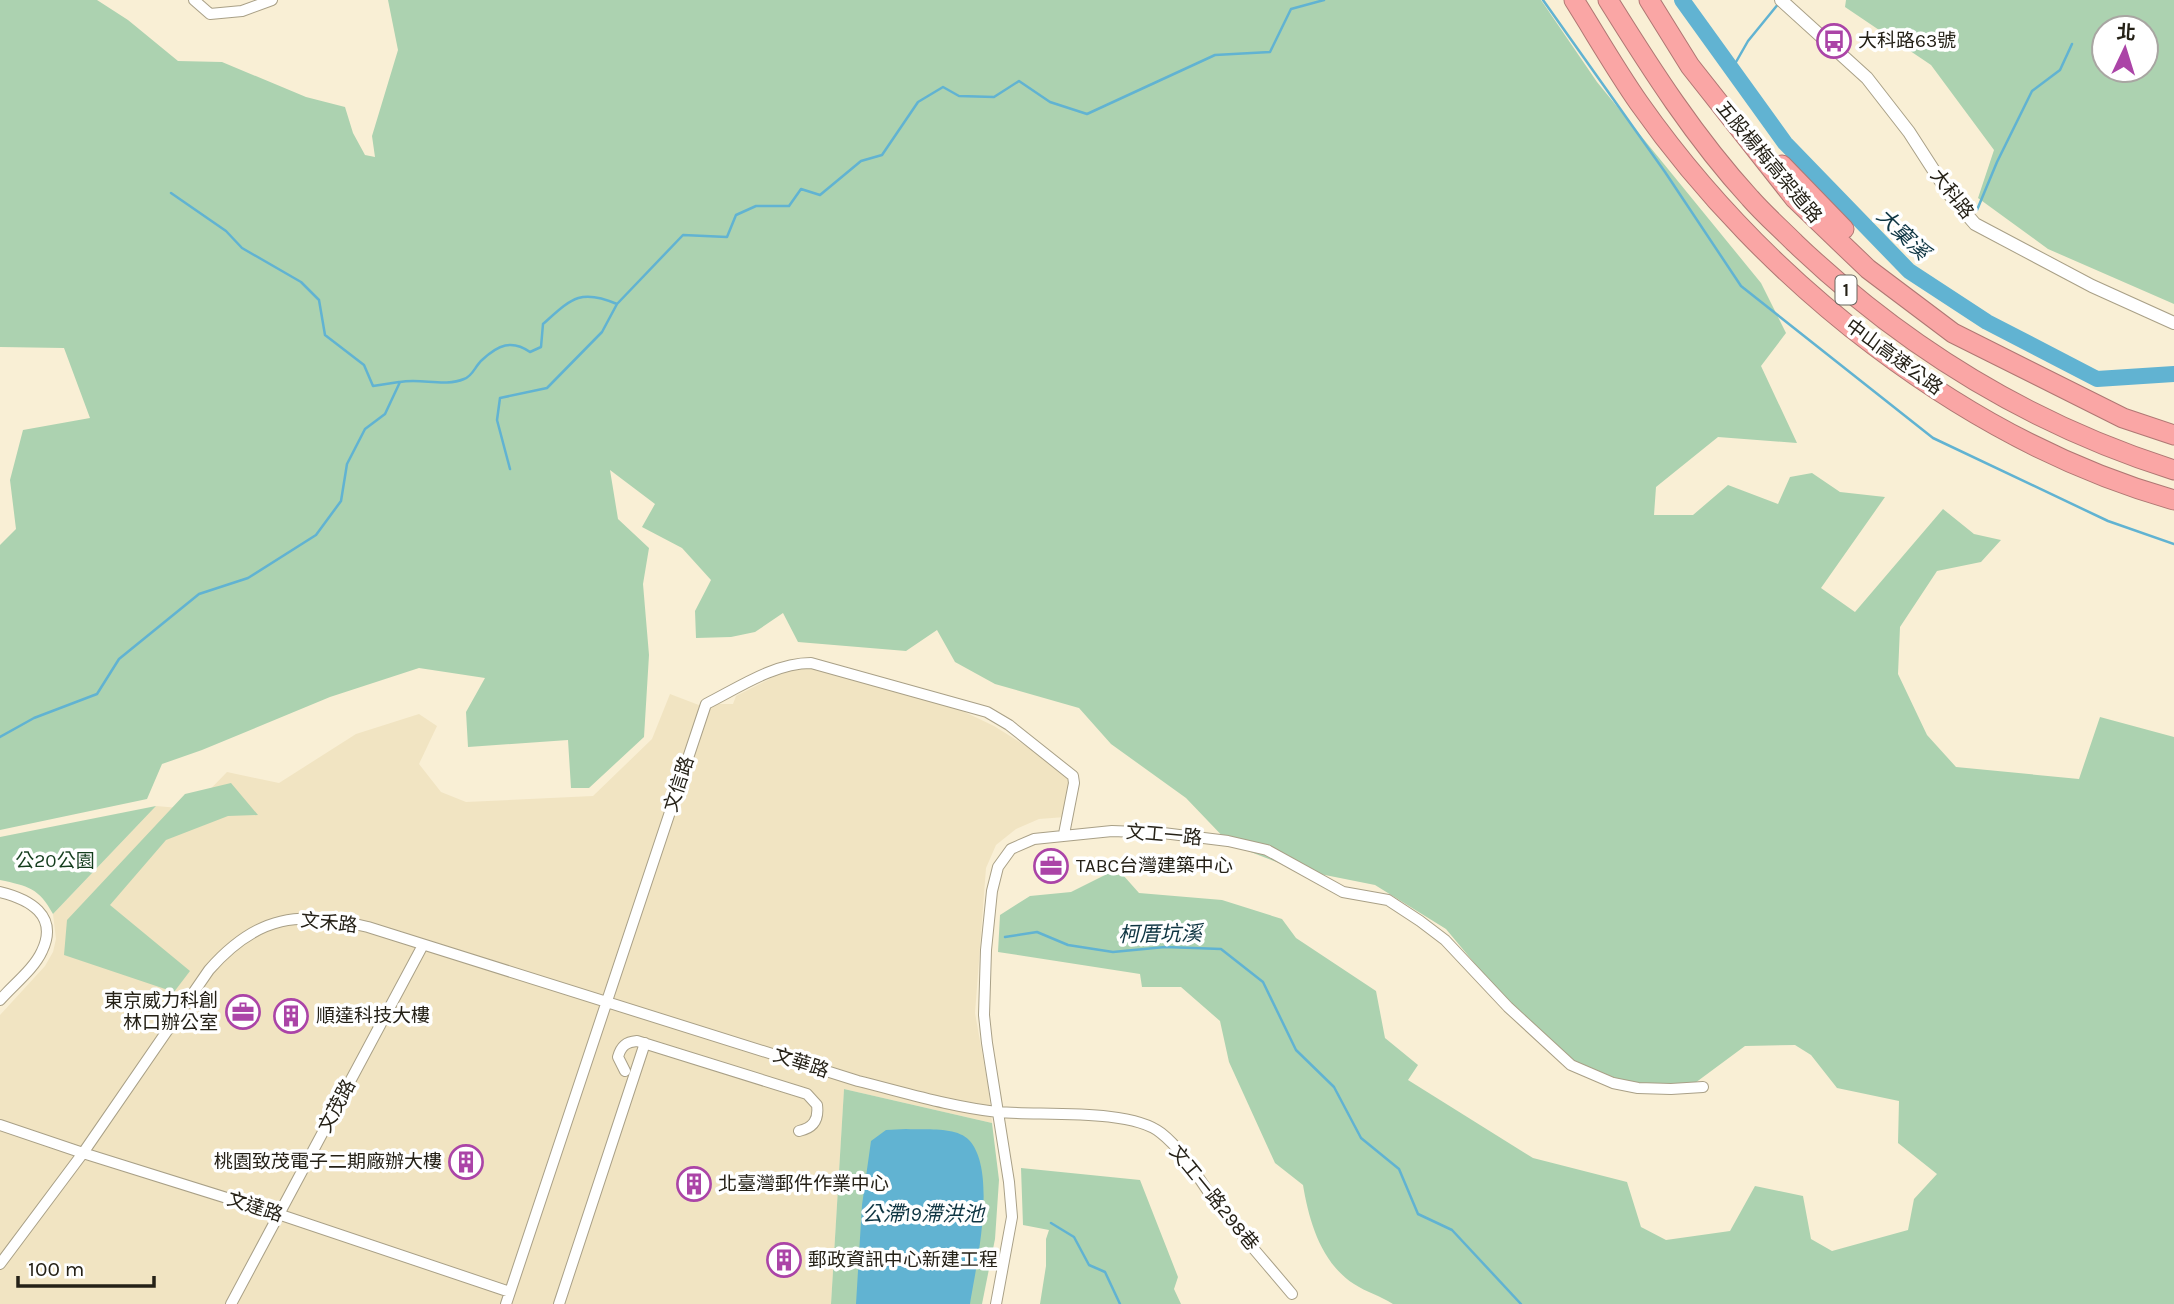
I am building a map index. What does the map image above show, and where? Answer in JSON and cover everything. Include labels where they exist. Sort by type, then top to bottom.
[{"type":"highway","name":"中山高速公路","points":[[1574,0],[1639,104],[1689,167],[1781,269],[1822,304],[1918,377],[1994,424],[2071,461],[2151,494],[2174,500]]},
{"type":"highway","name":"中山高速公路","points":[[1608,0],[1655,75],[1702,141],[1751,199],[1838,283],[1930,354],[1988,389],[2086,438],[2174,470]]},
{"type":"highway","name":"五股楊梅高架道路","points":[[1649,0],[1690,66],[1795,199],[1868,269],[1952,333],[2123,418],[2174,435]]},
{"type":"highway","name":"五股楊梅高架道路","points":[[1664,0],[1701,61],[1762,145],[1874,259],[1957,321],[2129,409],[2174,422]]},
{"type":"street","points":[[194,0],[209,14],[242,11],[272,0]]},
{"type":"street","name":"大科路","points":[[1784,3],[1867,78],[1909,132],[1949,194],[1975,223],[2092,286],[2174,323]]},
{"type":"street","name":"文信路","points":[[506,1304],[706,704],[779,669],[803,663],[821,665],[988,712],[1009,725],[1073,776],[1065,834]]},
{"type":"street","name":"文工一路","points":[[996,1304],[1012,1217],[984,1015],[986,950],[994,879],[1004,856],[1021,843],[1065,834],[1112,831],[1163,833],[1228,841],[1268,850],[1343,892],[1388,900],[1420,921],[1445,940],[1508,1007],[1571,1066],[1613,1083],[1629,1086],[1671,1089],[1703,1087]]},
{"type":"street","points":[[0,892],[35,905],[43,916],[46,930],[41,953],[0,1000]]},
{"type":"street","name":"文禾路","points":[[0,1264],[83,1153],[209,970],[244,937],[276,922],[304,918],[357,925],[606,1002]]},
{"type":"street","name":"文茂路","points":[[231,1304],[423,945]]},
{"type":"street","name":"文華路","points":[[606,1002],[858,1081],[998,1112]]},
{"type":"street","points":[[625,1071],[618,1057],[623,1045],[645,1042],[812,1096],[817,1105],[817,1118],[814,1124],[799,1131]]},
{"type":"street","points":[[559,1304],[645,1042]]},
{"type":"street","name":"文工一路298巷","points":[[998,1112],[1110,1118],[1142,1123],[1159,1131],[1175,1147],[1219,1206],[1292,1294]]},
{"type":"street","name":"文達路","points":[[0,1125],[510,1292]]},
{"type":"shaded area","points":[[802,667],[950,705],[994,726],[1073,775],[1065,817],[1039,819],[1016,829],[996,845],[986,868],[975,1013],[992,1123],[844,1089],[831,1304],[0,1304],[0,1015],[45,966],[53,952],[56,939],[53,914],[156,806],[191,809],[227,772],[279,783],[356,734],[419,714],[437,726],[419,764],[441,792],[466,802],[593,796],[652,739],[670,694],[704,707],[733,704],[736,696],[789,669]]},
{"type":"green space","points":[[0,0],[97,0],[128,20],[178,61],[222,62],[306,97],[345,107],[353,133],[365,155],[375,157],[372,136],[398,50],[388,0],[1541,0],[1597,82],[1761,283],[1786,333],[1761,366],[1797,443],[1718,437],[1656,487],[1654,515],[1693,515],[1728,485],[1778,504],[1790,477],[1812,473],[1840,492],[1885,497],[1821,588],[1855,612],[1943,509],[1974,534],[2001,540],[1981,562],[1937,571],[1900,627],[1898,674],[1927,735],[1956,767],[2079,779],[2100,717],[2174,737],[2174,1304],[1393,1304],[1359,1287],[1333,1265],[1325,1253],[1313,1227],[1303,1185],[1275,1163],[1229,1062],[1220,1021],[1181,987],[1142,987],[1140,974],[998,952],[1000,915],[1030,896],[1071,892],[1107,874],[1123,875],[1139,893],[1222,900],[1282,919],[1296,938],[1376,991],[1385,1038],[1418,1065],[1408,1080],[1533,1158],[1627,1182],[1641,1227],[1666,1240],[1730,1231],[1755,1186],[1803,1196],[1811,1239],[1832,1251],[1908,1230],[1914,1199],[1937,1174],[1898,1143],[1899,1101],[1837,1088],[1811,1055],[1795,1045],[1745,1046],[1695,1083],[1639,1086],[1579,1069],[1491,983],[1446,929],[1375,885],[1295,869],[1230,844],[1186,798],[1111,744],[1079,708],[995,684],[955,662],[937,630],[906,651],[798,642],[783,613],[755,632],[731,637],[696,638],[695,611],[711,580],[682,548],[642,527],[655,504],[610,470],[618,519],[649,548],[643,584],[649,655],[644,737],[589,788],[571,788],[568,740],[468,747],[466,712],[485,678],[419,668],[330,697],[162,764],[147,799],[0,830],[0,545],[16,529],[10,480],[23,430],[90,418],[64,348],[0,347]]},
{"type":"green space","points":[[1846,0],[2174,0],[2174,304],[2048,249],[1978,198],[1994,150],[1931,65],[1845,7]]},
{"type":"green space","points":[[231,783],[258,815],[228,816],[166,840],[110,905],[190,971],[174,992],[64,955],[67,920],[185,794]]},
{"type":"green space","name":"公20公園","points":[[156,806],[53,914],[37,893],[18,884],[0,880],[0,837]]},
{"type":"green space","name":"公滯19滯洪池","points":[[844,1089],[992,1123],[999,1180],[995,1239],[982,1304],[831,1304]]},
{"type":"green space","points":[[1021,1168],[1140,1180],[1178,1277],[1174,1289],[1181,1304],[1040,1304],[1049,1230],[1023,1225]]},
{"type":"water","name":"公滯19滯洪池","points":[[886,1130],[956,1133],[969,1140],[978,1154],[984,1195],[983,1219],[970,1304],[856,1304],[862,1205],[871,1141]]},
{"type":"waterway","points":[[0,737],[34,718],[97,694],[119,659],[199,594],[248,578],[316,535],[341,501],[347,464],[365,429],[385,414],[400,382],[457,381],[470,376],[482,360],[499,347],[511,345],[530,352],[541,347],[543,324],[561,308],[569,302],[585,297],[604,299],[617,304],[683,235],[727,237],[736,215],[756,206],[789,206],[801,189],[820,195],[861,161],[882,155],[918,102],[943,87],[959,96],[994,97],[1019,81],[1050,102],[1087,114],[1215,55],[1270,52],[1291,9],[1324,0]]},
{"type":"waterway","points":[[1543,0],[1665,172],[1741,286],[1933,438],[2108,521],[2174,544]]},
{"type":"waterway","name":"大窠溪","points":[[1682,0],[1785,143],[1909,271],[1987,322],[2097,379],[2174,374]]},
{"type":"waterway","points":[[1732,69],[1748,41],[1779,3]]},
{"type":"waterway","points":[[1977,210],[2032,91],[2060,70],[2072,44]]},
{"type":"waterway","points":[[171,193],[226,231],[242,248],[301,282],[319,300],[325,335],[364,365],[373,386],[399,382]]},
{"type":"waterway","points":[[510,469],[497,420],[500,398],[547,388],[602,332],[617,304]]},
{"type":"waterway","name":"柯厝坑溪","points":[[1005,937],[1037,932],[1068,945],[1113,952],[1165,947],[1221,949],[1263,982],[1296,1050],[1334,1087],[1361,1138],[1399,1169],[1418,1214],[1452,1230],[1521,1304]]},
{"type":"waterway","points":[[1051,1223],[1074,1237],[1089,1265],[1105,1272],[1120,1304]]},
{"type":"place","name":"大科路63號","points":[[1834,41]]},
{"type":"place","name":"TABC台灣建築中心","points":[[1051,866]]},
{"type":"place","name":"東京威力科創 林口辦公室","points":[[243,1012]]},
{"type":"place","name":"順達科技大樓","points":[[291,1016]]},
{"type":"place","name":"桃園致茂電子二期廠辦大樓","points":[[466,1162]]},
{"type":"place","name":"北臺灣郵件作業中心","points":[[694,1184]]},
{"type":"place","name":"郵政資訊中心新建工程","points":[[784,1260]]}]
